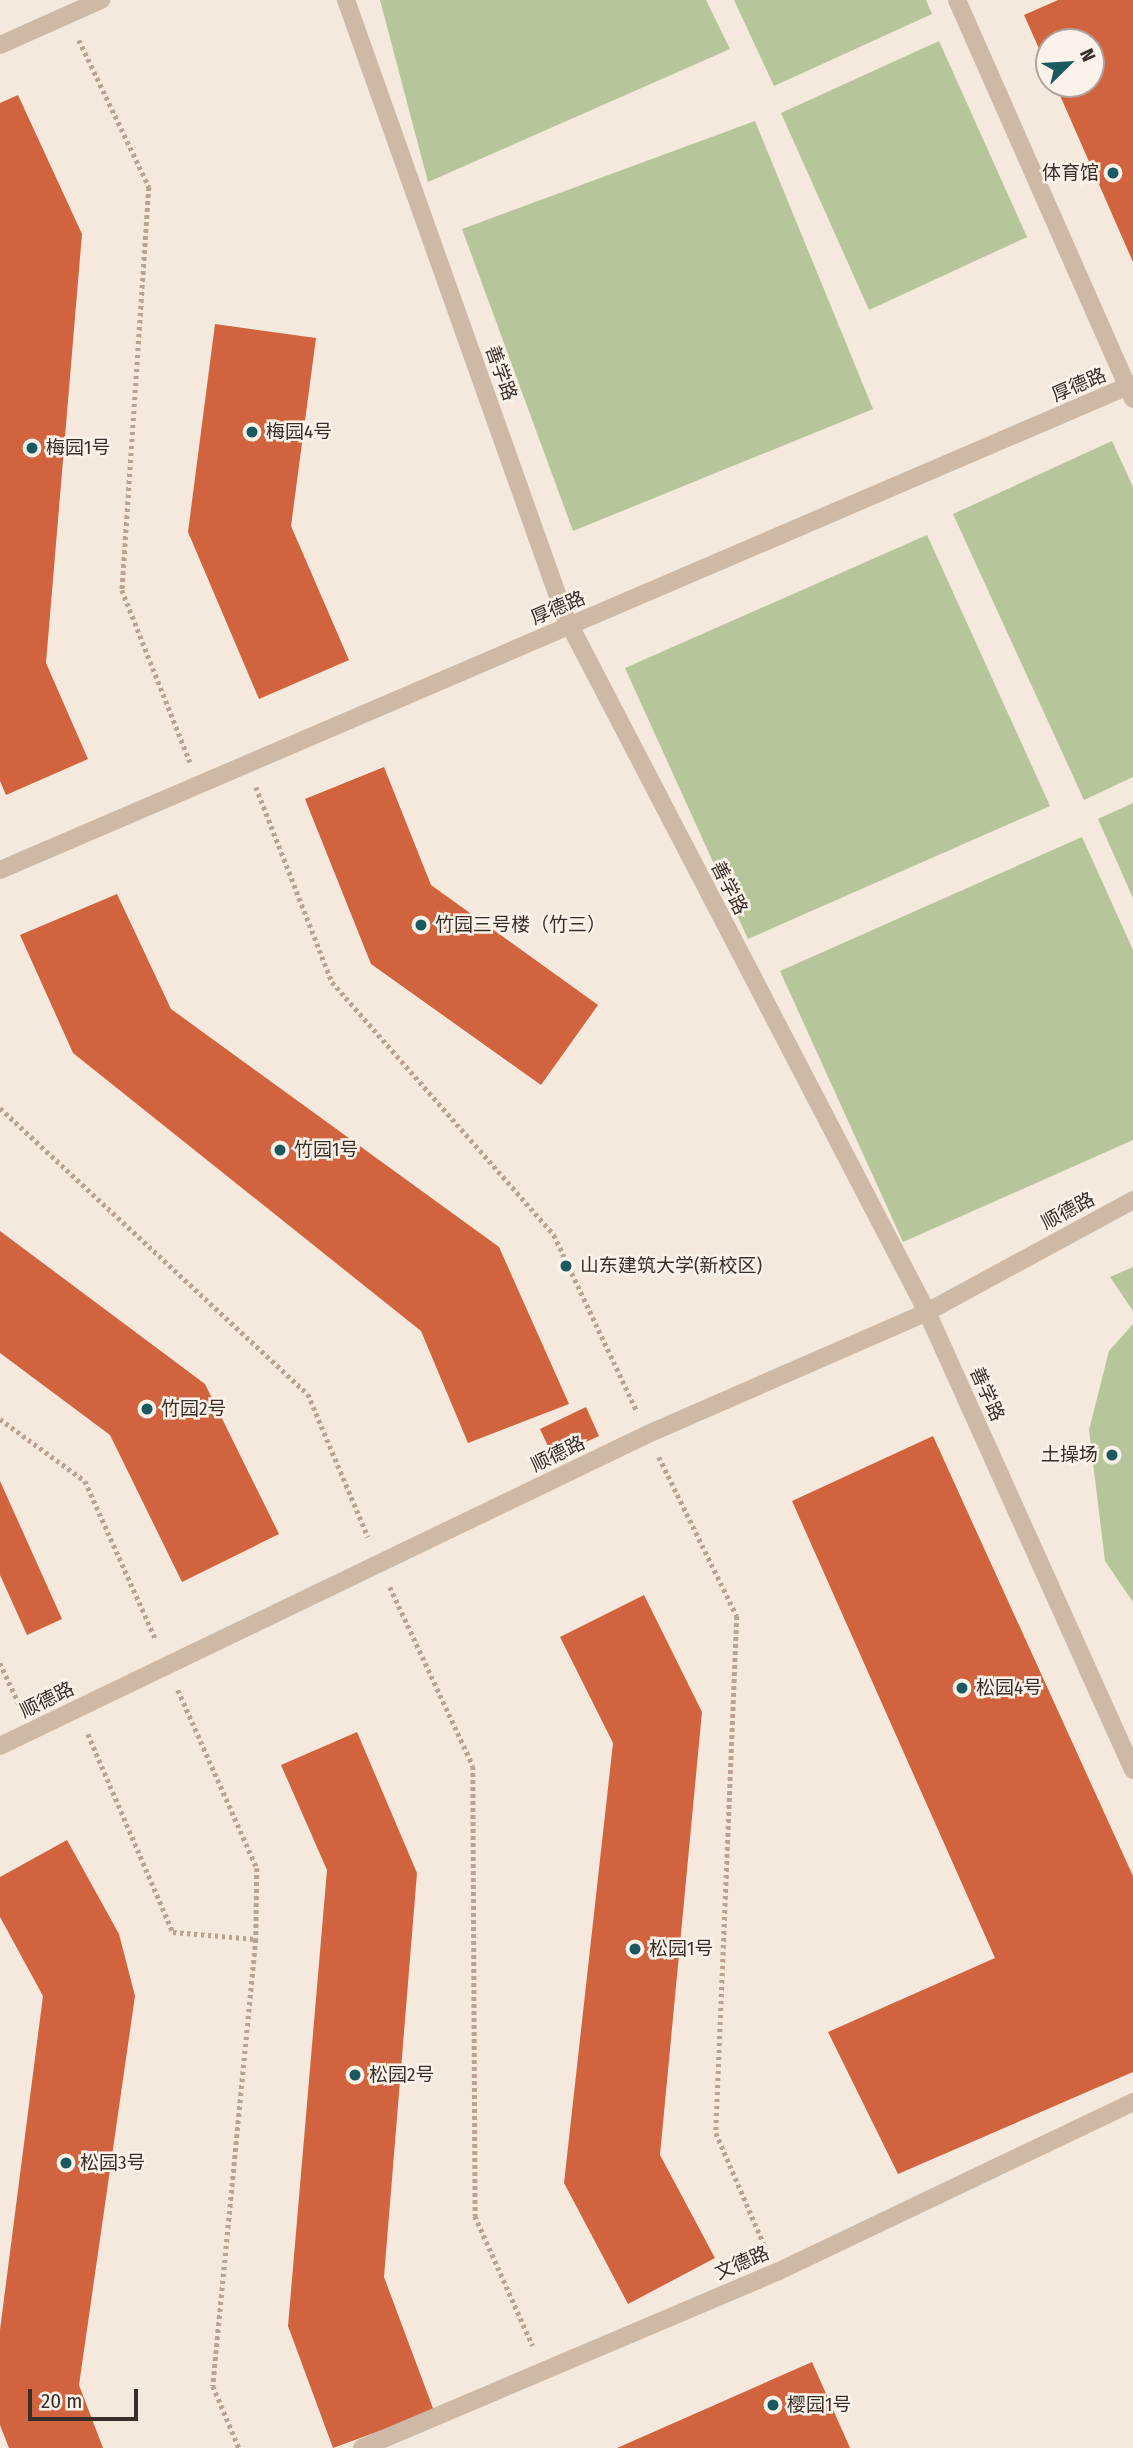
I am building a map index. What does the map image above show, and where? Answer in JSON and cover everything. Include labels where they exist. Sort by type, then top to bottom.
[{"type":"street","points":[[0,45],[101,0]]},
{"type":"street","name":"善学路","points":[[346,0],[570,626],[927,1312],[1133,1770]]},
{"type":"street","points":[[957,0],[1131,390]]},
{"type":"street","name":"厚德路","points":[[0,870],[1131,390]]},
{"type":"street","name":"顺德路","points":[[0,1746],[648,1434],[927,1312],[1133,1200]]},
{"type":"street","name":"文德路","points":[[362,2448],[776,2272],[1133,2102]]},
{"type":"path","points":[[67,15],[149,187],[122,590],[199,785]]},
{"type":"path","points":[[0,1108],[308,1394],[379,1563],[473,1766],[475,2216],[543,2369]]},
{"type":"path","points":[[0,1663],[32,1731]]},
{"type":"path","points":[[77,1709],[173,1933],[256,1939],[213,2386],[239,2448]]},
{"type":"green space","points":[[380,0],[706,0],[730,49],[428,182]]},
{"type":"green space","points":[[734,0],[926,0],[932,14],[774,86]]},
{"type":"green space","points":[[939,41],[1027,237],[869,310],[781,113]]},
{"type":"green space","points":[[755,121],[873,409],[573,531],[462,229]]},
{"type":"green space","points":[[1112,441],[1133,487],[1133,777],[1084,800],[953,514]]},
{"type":"green space","points":[[927,535],[1050,806],[748,939],[625,668]]},
{"type":"green space","points":[[1133,803],[1133,898],[1098,819]]},
{"type":"green space","points":[[1082,837],[1133,950],[1133,1140],[903,1242],[780,971]]},
{"type":"green space","points":[[1133,1267],[1133,1311],[1110,1277]]},
{"type":"green space","name":"土操场","points":[[1133,1324],[1133,1602],[1105,1561],[1089,1430],[1109,1351]]},
{"type":"building","name":"体育馆","points":[[1058,0],[1133,0],[1133,262],[1061,98],[1105,98],[1105,28],[1035,28],[1035,40],[1024,15]]},
{"type":"building","name":"梅园1号","points":[[18,95],[82,234],[46,663],[88,759],[6,795],[0,781],[0,103]]},
{"type":"building","name":"梅园4号","points":[[215,324],[316,338],[291,526],[349,660],[259,699],[188,532]]},
{"type":"building","name":"竹园三号楼（竹三）","points":[[384,767],[431,885],[598,1005],[541,1085],[371,964],[305,799]]},
{"type":"building","name":"竹园1号","points":[[117,894],[171,1009],[499,1247],[569,1404],[468,1443],[421,1331],[73,1053],[20,935]]},
{"type":"building","name":"竹园2号","points":[[0,1231],[205,1384],[279,1534],[182,1582],[110,1435],[0,1353]]},
{"type":"building","points":[[586,1407],[599,1436],[553,1457],[540,1429]]},
{"type":"building","name":"松园4号","points":[[933,1436],[1133,1876],[1133,2072],[898,2174],[828,2032],[995,1958],[792,1501]]},
{"type":"building","points":[[0,1481],[62,1619],[27,1635],[0,1575]]},
{"type":"building","name":"松园1号","points":[[644,1595],[702,1712],[660,2155],[715,2258],[628,2304],[564,2183],[613,1743],[560,1637]]},
{"type":"building","name":"松园2号","points":[[357,1732],[417,1873],[384,2277],[434,2411],[333,2448],[288,2326],[327,1870],[281,1765]]},
{"type":"building","name":"松园3号","points":[[67,1840],[119,1934],[135,1996],[79,2385],[103,2448],[9,2448],[0,2425],[0,2330],[43,1996],[0,1917],[0,1877]]},
{"type":"building","name":"樱园1号","points":[[812,2362],[850,2448],[617,2448]]},
{"type":"place","name":"体育馆","points":[[1113,173]]},
{"type":"place","name":"梅园4号","points":[[252,432]]},
{"type":"place","name":"梅园1号","points":[[32,448]]},
{"type":"place","name":"竹园三号楼（竹三）","points":[[421,925]]},
{"type":"place","name":"竹园1号","points":[[280,1150]]},
{"type":"place","name":"山东建筑大学(新校区)","points":[[566,1266]]},
{"type":"place","name":"竹园2号","points":[[147,1409]]},
{"type":"place","name":"土操场","points":[[1112,1455]]},
{"type":"place","name":"松园4号","points":[[962,1688]]},
{"type":"place","name":"松园1号","points":[[635,1949]]},
{"type":"place","name":"松园2号","points":[[355,2075]]},
{"type":"place","name":"松园3号","points":[[66,2163]]},
{"type":"place","name":"樱园1号","points":[[773,2405]]}]
